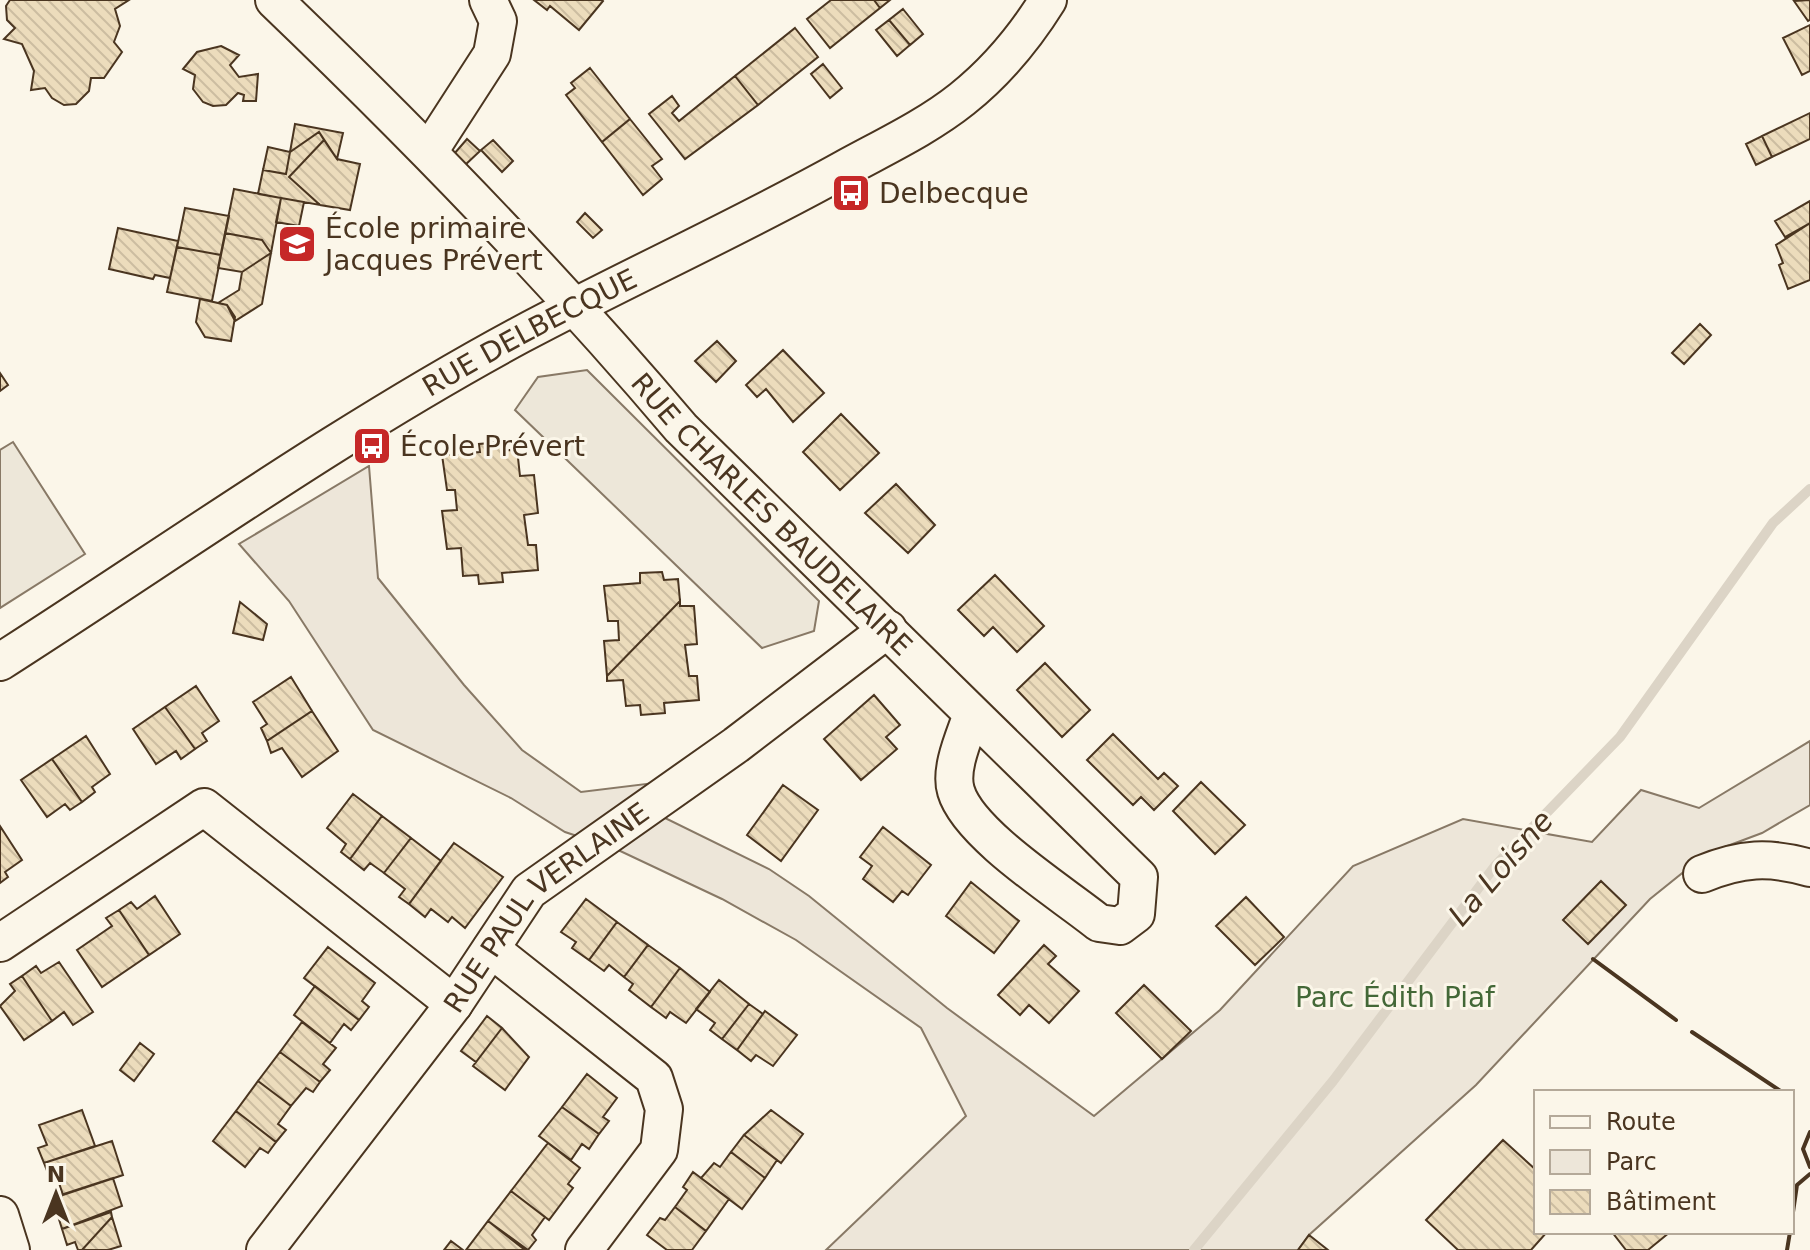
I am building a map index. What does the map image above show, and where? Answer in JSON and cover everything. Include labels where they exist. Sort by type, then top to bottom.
[{"type":"street","name":"RUE CHARLES BAUDELAIRE","points":[[274,0],[430,150],[681,428],[1139,877],[1136,914],[1120,926],[1099,923],[974,824],[955,789],[959,752],[972,714]]},
{"type":"street","points":[[430,150],[492,54],[498,21],[488,0]]},
{"type":"street","name":"RUE DELBECQUE","points":[[0,662],[331,447],[521,335],[812,187],[929,121],[962,98],[1015,48],[1048,0]]},
{"type":"street","name":"RUE PAUL VERLAINE","points":[[265,1250],[454,1004],[529,891],[736,745],[888,629]]},
{"type":"street","points":[[0,943],[204,807],[454,1004]]},
{"type":"street","points":[[1702,874],[1733,861],[1760,857],[1810,868]]},
{"type":"street","points":[[491,949],[654,1078],[664,1109],[659,1150],[584,1250]]},
{"type":"street","points":[[0,1215],[11,1250]]},
{"type":"green space","name":"Parc Édith Piaf","points":[[369,466],[378,578],[464,685],[522,750],[581,792],[654,783],[665,818],[769,869],[809,896],[947,1008],[1094,1116],[1220,1010],[1353,866],[1463,819],[1592,842],[1641,790],[1699,808],[1810,741],[1810,805],[1762,833],[1706,854],[1650,899],[1476,1085],[1309,1235],[1298,1250],[826,1250],[966,1116],[921,1028],[796,940],[722,899],[616,849],[565,832],[511,798],[373,730],[289,601],[239,544]]},
{"type":"shaded area","points":[[587,370],[819,601],[814,631],[762,648],[515,410],[538,377]]},
{"type":"shaded area","points":[[13,442],[85,554],[0,608],[0,450]]},
{"type":"building","points":[[10,0],[129,0],[115,9],[120,26],[114,42],[122,52],[104,78],[91,78],[89,91],[76,104],[64,105],[52,98],[45,88],[31,90],[34,71],[22,44],[4,39],[15,28],[7,20],[6,6]]},
{"type":"building","points":[[534,0],[603,1],[579,30],[550,6],[547,10]]},
{"type":"building","points":[[831,0],[874,0],[880,8],[830,48],[807,19]]},
{"type":"building","points":[[874,0],[890,0],[880,8]]},
{"type":"building","points":[[1810,0],[1810,20],[1808,21],[1794,1]]},
{"type":"building","points":[[903,9],[923,34],[910,45],[889,20]]},
{"type":"building","points":[[889,20],[910,45],[897,56],[876,30]]},
{"type":"building","points":[[1810,25],[1810,71],[1802,75],[1783,38]]},
{"type":"building","points":[[795,28],[818,57],[758,105],[735,76]]},
{"type":"building","points":[[221,46],[239,55],[230,65],[239,77],[258,74],[256,101],[243,101],[244,95],[238,93],[226,105],[213,106],[203,102],[193,89],[195,75],[183,69],[197,52]]},
{"type":"building","points":[[823,64],[842,88],[830,98],[811,74]]},
{"type":"building","points":[[590,68],[630,119],[602,142],[566,95],[575,88],[571,83]]},
{"type":"building","points":[[735,76],[758,105],[685,159],[649,114],[672,96],[679,106],[672,113],[679,121]]},
{"type":"building","points":[[1810,113],[1810,139],[1772,157],[1762,136]]},
{"type":"building","points":[[630,119],[662,159],[652,166],[662,179],[643,195],[602,142]]},
{"type":"building","points":[[295,124],[343,133],[337,159],[319,132],[290,152]]},
{"type":"building","points":[[319,132],[324,140],[289,177],[320,205],[258,194],[263,170],[286,174],[290,152]]},
{"type":"building","points":[[1762,136],[1772,157],[1756,165],[1746,144]]},
{"type":"building","points":[[467,139],[480,151],[465,165],[454,154]]},
{"type":"building","points":[[324,140],[337,159],[360,164],[350,210],[320,205],[289,177]]},
{"type":"building","points":[[493,140],[513,161],[502,172],[481,150]]},
{"type":"building","points":[[268,147],[290,152],[286,174],[263,170]]},
{"type":"building","points":[[234,189],[281,198],[271,253],[262,240],[225,233]]},
{"type":"building","points":[[281,198],[304,202],[299,226],[276,222]]},
{"type":"building","points":[[1810,201],[1810,223],[1785,237],[1775,221]]},
{"type":"building","points":[[185,208],[229,216],[221,255],[177,247]]},
{"type":"building","points":[[585,213],[602,230],[593,238],[577,222]]},
{"type":"building","points":[[1810,223],[1810,280],[1788,289],[1776,245]]},
{"type":"building","points":[[118,228],[178,241],[170,278],[155,275],[153,279],[109,269]]},
{"type":"building","points":[[225,233],[262,240],[271,253],[242,272],[218,268]]},
{"type":"building","points":[[177,247],[221,255],[212,301],[167,292]]},
{"type":"building","points":[[271,253],[262,304],[235,321],[227,305],[218,303],[239,290],[242,272]]},
{"type":"building","points":[[200,299],[227,305],[235,317],[231,341],[205,337],[196,322]]},
{"type":"building","points":[[1700,324],[1711,335],[1684,364],[1672,353]]},
{"type":"building","points":[[717,341],[736,361],[716,382],[695,361]]},
{"type":"building","points":[[783,350],[824,393],[793,422],[766,389],[757,397],[746,385]]},
{"type":"building","points":[[0,373],[8,385],[0,391]]},
{"type":"building","points":[[841,414],[879,453],[840,490],[803,452]]},
{"type":"building","points":[[503,442],[504,451],[517,449],[520,476],[534,475],[538,513],[524,515],[528,545],[536,545],[538,570],[502,573],[503,582],[479,584],[478,575],[463,576],[461,548],[447,549],[442,511],[457,510],[455,490],[447,490],[442,455],[480,452],[479,444]]},
{"type":"building","points":[[896,484],[935,525],[908,553],[865,513]]},
{"type":"building","points":[[662,572],[664,580],[678,579],[680,601],[607,676],[604,641],[619,640],[618,621],[608,621],[604,586],[640,583],[640,573]]},
{"type":"building","points":[[995,575],[1044,626],[1017,652],[993,627],[984,636],[958,610]]},
{"type":"building","points":[[680,601],[680,606],[694,606],[697,644],[685,645],[689,676],[697,676],[699,700],[664,703],[665,713],[641,715],[640,705],[626,706],[623,680],[607,681],[607,676]]},
{"type":"building","points":[[240,602],[267,624],[263,640],[233,633]]},
{"type":"building","points":[[1045,663],[1090,710],[1062,737],[1017,690]]},
{"type":"building","points":[[291,677],[312,711],[267,741],[261,728],[267,724],[253,702]]},
{"type":"building","points":[[196,686],[219,721],[202,733],[207,741],[195,749],[165,707]]},
{"type":"building","points":[[874,695],[900,725],[886,737],[897,749],[861,780],[824,739]]},
{"type":"building","points":[[165,707],[195,749],[181,759],[176,751],[156,764],[133,729]]},
{"type":"building","points":[[312,711],[338,751],[302,777],[282,748],[271,753],[267,741]]},
{"type":"building","points":[[1113,734],[1158,779],[1164,773],[1178,786],[1154,810],[1141,797],[1133,805],[1087,760]]},
{"type":"building","points":[[86,736],[110,774],[92,787],[95,792],[82,802],[52,759]]},
{"type":"building","points":[[52,759],[82,802],[70,810],[65,804],[47,817],[21,780]]},
{"type":"building","points":[[1201,782],[1245,825],[1215,854],[1173,811]]},
{"type":"building","points":[[783,785],[818,810],[781,861],[747,835]]},
{"type":"building","points":[[353,794],[382,816],[350,859],[341,852],[346,844],[327,828]]},
{"type":"building","points":[[382,816],[411,838],[384,873],[370,863],[364,870],[350,859]]},
{"type":"building","points":[[0,826],[22,860],[5,872],[8,877],[0,883]]},
{"type":"building","points":[[883,827],[931,865],[908,895],[902,891],[893,902],[863,879],[872,866],[860,857]]},
{"type":"building","points":[[411,838],[441,861],[409,904],[399,897],[405,889],[384,873]]},
{"type":"building","points":[[454,843],[503,877],[465,928],[452,917],[448,922],[431,909],[425,917],[409,904]]},
{"type":"building","points":[[1601,881],[1626,905],[1588,944],[1563,920]]},
{"type":"building","points":[[971,882],[1019,921],[994,953],[946,916]]},
{"type":"building","points":[[155,896],[180,934],[149,955],[119,910],[131,902],[137,909]]},
{"type":"building","points":[[1246,897],[1284,937],[1255,965],[1216,926]]},
{"type":"building","points":[[586,899],[617,922],[589,960],[572,948],[576,942],[561,932]]},
{"type":"building","points":[[119,910],[149,955],[102,987],[77,950],[112,926],[106,918]]},
{"type":"building","points":[[617,922],[648,945],[624,977],[609,965],[604,971],[589,960]]},
{"type":"building","points":[[648,945],[680,968],[651,1007],[629,990],[633,984],[624,977]]},
{"type":"building","points":[[1044,945],[1056,956],[1048,964],[1079,991],[1049,1023],[1029,1005],[1020,1015],[998,995]]},
{"type":"building","points":[[328,947],[375,983],[362,1001],[369,1007],[359,1020],[304,978]]},
{"type":"building","points":[[59,962],[93,1012],[73,1025],[64,1012],[52,1021],[22,976],[36,966],[41,973]]},
{"type":"building","points":[[680,968],[710,992],[686,1023],[670,1012],[666,1018],[651,1007]]},
{"type":"building","points":[[22,976],[52,1021],[24,1040],[0,1006],[15,991],[10,984]]},
{"type":"building","points":[[719,980],[749,1004],[722,1039],[710,1030],[715,1023],[696,1009]]},
{"type":"building","points":[[1144,985],[1191,1031],[1162,1059],[1116,1013]]},
{"type":"building","points":[[315,986],[359,1020],[351,1030],[344,1024],[330,1043],[294,1015]]},
{"type":"building","points":[[749,1004],[763,1014],[737,1050],[722,1039]]},
{"type":"building","points":[[765,1011],[797,1035],[773,1066],[756,1055],[751,1061],[737,1050]]},
{"type":"building","points":[[487,1016],[502,1028],[476,1062],[461,1051]]},
{"type":"building","points":[[302,1022],[336,1048],[323,1064],[330,1070],[320,1082],[280,1052]]},
{"type":"building","points":[[502,1028],[529,1057],[505,1090],[473,1066]]},
{"type":"building","points":[[140,1043],[154,1054],[134,1081],[120,1070]]},
{"type":"building","points":[[280,1052],[320,1082],[313,1092],[306,1088],[291,1106],[258,1081]]},
{"type":"building","points":[[587,1074],[617,1098],[603,1117],[609,1121],[599,1134],[562,1107]]},
{"type":"building","points":[[258,1081],[291,1106],[278,1124],[286,1130],[276,1142],[236,1111]]},
{"type":"building","points":[[562,1107],[599,1134],[589,1149],[582,1144],[571,1160],[539,1136]]},
{"type":"building","points":[[82,1110],[95,1146],[44,1163],[38,1148],[47,1145],[39,1125]]},
{"type":"building","points":[[771,1110],[803,1134],[781,1163],[744,1135]]},
{"type":"building","points":[[236,1111],[276,1142],[268,1153],[260,1148],[245,1167],[213,1141]]},
{"type":"building","points":[[744,1135],[777,1160],[765,1178],[731,1152]]},
{"type":"building","points":[[1503,1140],[1534,1168],[1534,1234],[1545,1234],[1531,1250],[1458,1250],[1426,1220]]},
{"type":"building","points":[[112,1141],[123,1175],[63,1195],[56,1174],[49,1176],[44,1163]]},
{"type":"building","points":[[548,1143],[580,1168],[568,1184],[573,1188],[549,1220],[511,1191]]},
{"type":"building","points":[[731,1152],[765,1178],[742,1209],[701,1178],[714,1163],[720,1167]]},
{"type":"building","points":[[693,1172],[729,1199],[706,1231],[675,1207],[687,1190],[683,1187]]},
{"type":"building","points":[[113,1178],[122,1206],[62,1229],[58,1216],[66,1213],[61,1195]]},
{"type":"building","points":[[511,1191],[545,1217],[532,1235],[536,1240],[528,1250],[488,1221]]},
{"type":"building","points":[[675,1207],[706,1231],[692,1250],[667,1250],[647,1235],[660,1218],[665,1220]]},
{"type":"building","points":[[111,1212],[112,1217],[82,1250],[78,1250],[75,1242],[67,1245],[62,1229]]},
{"type":"building","points":[[112,1217],[121,1246],[108,1250],[82,1250]]},
{"type":"building","points":[[488,1221],[525,1250],[466,1250]]},
{"type":"building","points":[[1614,1234],[1668,1234],[1648,1250],[1626,1250]]},
{"type":"building","points":[[1309,1235],[1328,1250],[1298,1250]]},
{"type":"building","points":[[451,1241],[463,1250],[444,1250]]},
{"type":"waterway","name":"La Loisne","points":[[1194,1250],[1333,1081],[1495,866],[1620,737],[1773,523],[1810,489]]},
{"type":"wall","points":[[1593,959],[1676,1020]]},
{"type":"wall","points":[[1692,1032],[1779,1090]]},
{"type":"wall","points":[[1810,1132],[1803,1149],[1810,1167]]},
{"type":"wall","points":[[1794,1205],[1797,1185],[1810,1174]]},
{"type":"wall","points":[[1787,1250],[1790,1234]]},
{"type":"place","name":"Delbecque","points":[[851,193]]},
{"type":"place","name":"École primaire Jacques Prévert","points":[[297,244]]},
{"type":"place","name":"École Prévert","points":[[372,446]]}]
